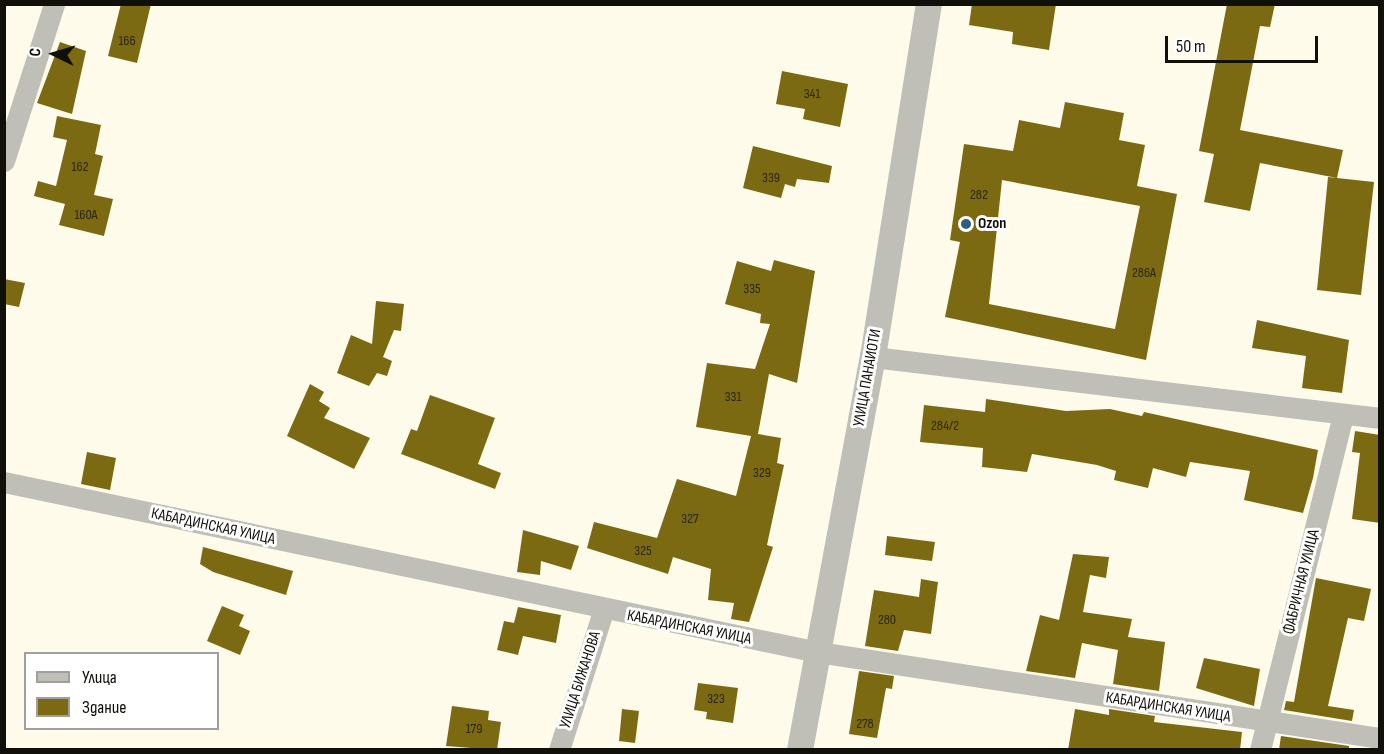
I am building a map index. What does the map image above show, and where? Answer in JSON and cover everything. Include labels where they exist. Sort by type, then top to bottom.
[{"type":"street","points":[[4,161],[54,4]]},
{"type":"street","name":"УЛИЦА ПАНАИОТИ","points":[[801,750],[873,357],[929,4]]},
{"type":"street","points":[[873,357],[1380,418]]},
{"type":"street","name":"ФАБРИЧНАЯ УЛИЦА","points":[[1260,750],[1343,415]]},
{"type":"street","name":"КАБАРДИНСКАЯ УЛИЦА","points":[[4,482],[603,611],[818,652],[1267,724],[1380,738]]},
{"type":"street","name":"УЛИЦА БИЖАНОВА","points":[[559,750],[603,611]]},
{"type":"building","points":[[121,4],[151,4],[137,63],[108,56]]},
{"type":"building","points":[[972,4],[1056,4],[1049,50],[1012,44],[1013,32],[969,25]]},
{"type":"building","points":[[1227,4],[1275,4],[1270,27],[1260,26],[1240,130],[1343,150],[1337,178],[1260,163],[1250,211],[1204,202],[1214,154],[1199,151]]},
{"type":"building","points":[[60,42],[86,51],[72,114],[37,103]]},
{"type":"building","points":[[782,71],[848,84],[840,127],[803,119],[805,109],[776,104]]},
{"type":"building","points":[[1065,102],[1124,113],[1119,140],[1145,145],[1137,186],[1177,194],[1146,360],[945,317],[960,242],[950,240],[964,144],[1013,151],[1019,120],[1060,128]],"holes":[[[1002,180],[1140,206],[1115,329],[989,304]]]},
{"type":"building","points":[[57,116],[101,125],[95,154],[103,156],[94,195],[113,199],[104,236],[59,225],[65,204],[34,196],[38,181],[56,186],[67,140],[53,137]]},
{"type":"building","points":[[753,146],[832,166],[829,183],[797,179],[795,187],[785,184],[781,198],[743,188]]},
{"type":"building","points":[[1328,177],[1374,182],[1361,295],[1317,290]]},
{"type":"building","points":[[774,260],[815,271],[797,383],[769,374],[758,434],[781,438],[777,463],[784,465],[767,545],[773,547],[749,622],[731,619],[734,603],[708,600],[711,569],[673,557],[668,574],[587,548],[594,522],[657,538],[677,479],[736,496],[751,436],[696,427],[707,363],[755,369],[770,324],[760,323],[761,314],[725,304],[737,261],[771,271]]},
{"type":"building","points":[[4,279],[25,283],[19,307],[4,304]]},
{"type":"building","points":[[376,301],[404,304],[401,331],[394,330],[383,357],[392,361],[387,376],[377,373],[369,386],[337,373],[351,335],[372,344]]},
{"type":"building","points":[[1257,320],[1349,340],[1342,393],[1302,388],[1306,356],[1252,348]]},
{"type":"building","points":[[310,384],[324,392],[319,401],[330,408],[324,418],[370,438],[354,469],[287,436]]},
{"type":"building","points":[[430,395],[495,418],[478,464],[501,473],[495,489],[401,454],[411,429],[417,431]]},
{"type":"building","points":[[986,399],[1066,411],[1110,409],[1142,416],[1144,412],[1318,450],[1303,513],[1244,500],[1250,471],[1190,462],[1186,477],[1153,468],[1148,488],[1114,480],[1116,471],[1097,465],[1032,454],[1027,472],[982,467],[983,448],[920,442],[924,405],[985,412]]},
{"type":"building","points":[[1355,431],[1380,435],[1380,523],[1352,519],[1360,453],[1352,452]]},
{"type":"building","points":[[87,452],[116,458],[110,490],[81,484]]},
{"type":"building","points":[[523,530],[579,546],[571,570],[541,561],[540,575],[517,572]]},
{"type":"building","points":[[887,536],[935,542],[932,561],[885,555]]},
{"type":"building","points":[[203,547],[293,571],[286,595],[213,572],[200,564]]},
{"type":"building","points":[[1073,554],[1109,557],[1106,578],[1090,575],[1083,612],[1132,619],[1128,637],[1165,642],[1159,691],[1113,684],[1118,650],[1082,643],[1075,678],[1026,671],[1040,615],[1059,620]]},
{"type":"building","points":[[1316,578],[1371,589],[1364,621],[1348,618],[1328,706],[1354,710],[1352,721],[1284,710],[1286,701],[1294,702]]},
{"type":"building","points":[[921,579],[938,582],[931,634],[904,630],[898,651],[865,646],[874,590],[919,597]]},
{"type":"building","points":[[222,606],[244,615],[239,626],[250,631],[240,655],[207,641]]},
{"type":"building","points":[[518,607],[561,615],[556,643],[523,636],[518,655],[497,650],[504,621],[514,623]]},
{"type":"building","points":[[1204,658],[1260,669],[1254,706],[1196,688]]},
{"type":"building","points":[[859,671],[894,676],[892,689],[886,688],[877,738],[849,734]]},
{"type":"building","points":[[698,683],[738,688],[733,723],[706,719],[707,712],[694,710]]},
{"type":"building","points":[[452,706],[489,711],[488,720],[501,722],[497,750],[446,746]]},
{"type":"building","points":[[622,709],[639,711],[635,743],[619,741]]},
{"type":"building","points":[[1075,709],[1109,715],[1109,709],[1155,716],[1154,722],[1242,732],[1240,750],[1068,750]]},
{"type":"building","points":[[1281,736],[1349,746],[1349,750],[1279,750]]},
{"type":"place","name":"Ozon","points":[[966,224]]}]
